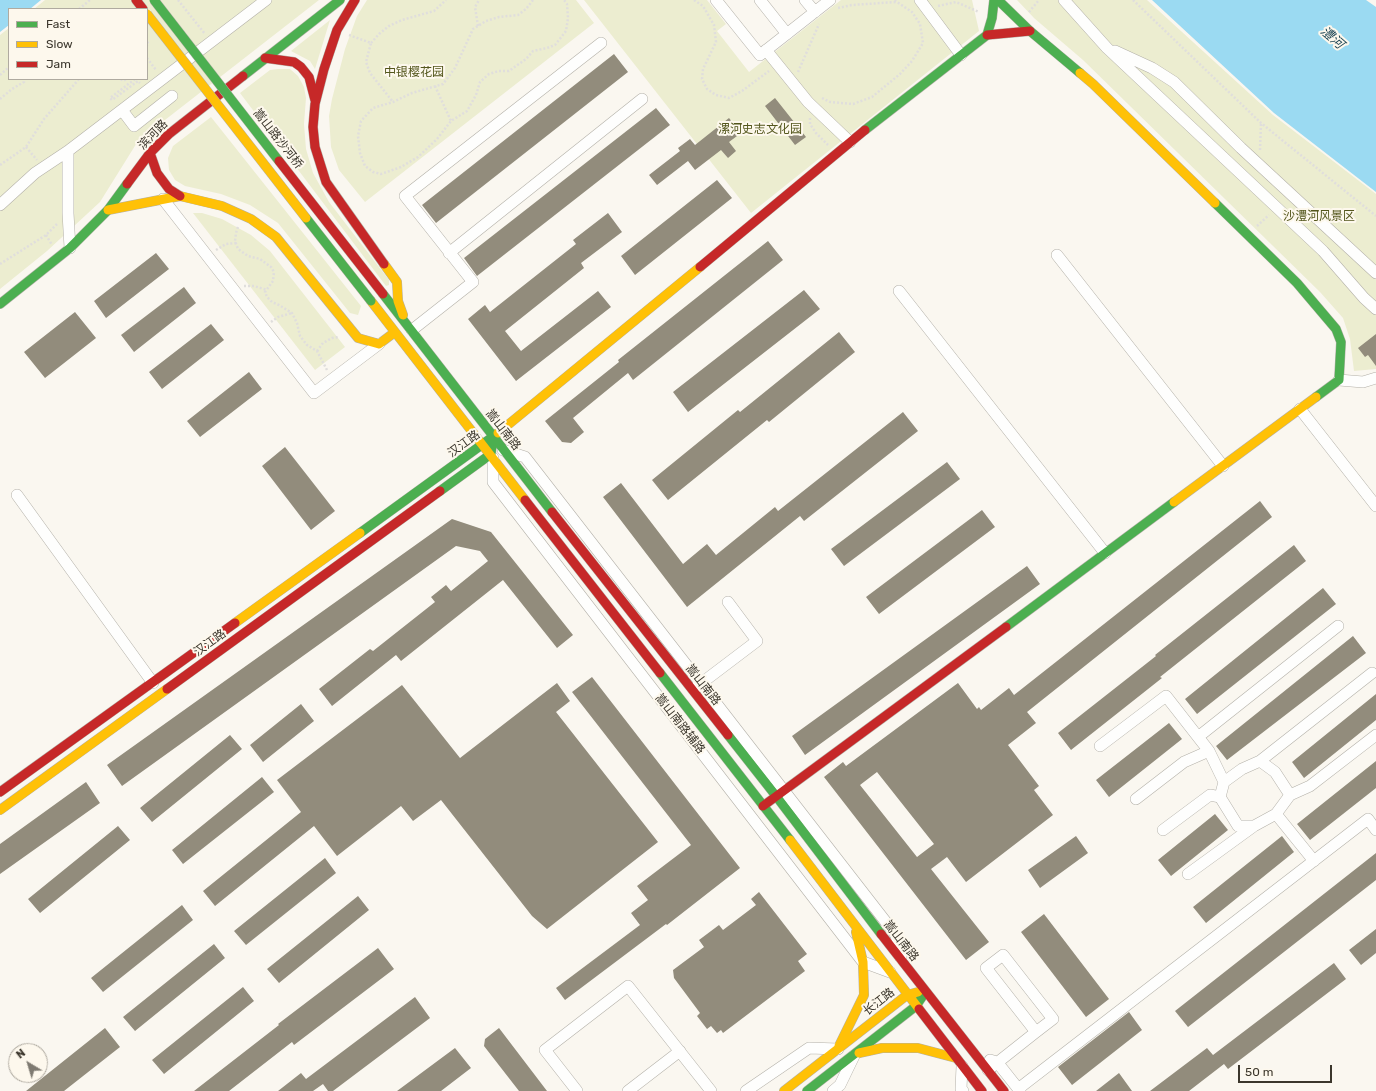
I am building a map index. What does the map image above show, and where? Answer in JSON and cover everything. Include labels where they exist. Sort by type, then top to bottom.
[{"type":"street","points":[[136,0],[142,8]]},
{"type":"street","name":"嵩山路沙河桥","points":[[154,0],[383,294]]},
{"type":"street","points":[[0,205],[13,192],[43,168],[68,151],[266,0]]},
{"type":"street","name":"滨河路","points":[[0,304],[70,248],[108,210],[150,153],[169,134],[340,0]]},
{"type":"street","points":[[355,0],[337,30],[324,69],[316,104],[313,127],[315,147],[326,182],[398,282],[398,301],[409,327],[473,282],[406,196],[601,43]]},
{"type":"street","points":[[716,0],[760,55],[815,12],[832,5]]},
{"type":"street","points":[[760,0],[787,34]]},
{"type":"street","points":[[805,0],[815,12]]},
{"type":"street","points":[[987,35],[992,18],[994,0]]},
{"type":"street","points":[[998,0],[1030,30],[1093,84],[1297,284],[1336,329],[1341,342],[1339,380]]},
{"type":"street","points":[[1064,0],[1107,48],[1322,251],[1364,298],[1376,309]]},
{"type":"street","points":[[924,4],[961,55]]},
{"type":"street","name":"嵩山南路","points":[[148,15],[484,444],[982,1091]]},
{"type":"street","points":[[494,438],[850,142],[987,35],[1030,30]]},
{"type":"street","points":[[1107,48],[1152,68],[1174,82],[1260,165],[1376,273]]},
{"type":"street","points":[[766,50],[808,102],[850,142]]},
{"type":"street","points":[[265,58],[294,62],[301,67],[309,77],[316,104]]},
{"type":"street","points":[[122,110],[134,126],[172,96]]},
{"type":"street","points":[[449,253],[642,99]]},
{"type":"street","points":[[68,151],[68,213],[70,248]]},
{"type":"street","points":[[150,153],[157,173],[169,189],[180,196],[222,206],[244,215],[276,237],[358,338],[379,344]]},
{"type":"street","points":[[108,210],[180,196]]},
{"type":"street","points":[[163,199],[314,393],[395,332]]},
{"type":"street","points":[[1057,255],[1223,466]]},
{"type":"street","points":[[899,291],[1105,553]]},
{"type":"street","name":"嵩山南路","points":[[383,294],[503,450],[692,690],[780,793]]},
{"type":"street","points":[[763,806],[1339,380],[1363,382],[1376,378]]},
{"type":"street","points":[[1300,409],[1376,506]]},
{"type":"street","name":"汉江路","points":[[0,792],[494,438]]},
{"type":"street","name":"汉江路","points":[[0,810],[492,456],[494,438]]},
{"type":"street","points":[[503,450],[525,457],[701,683],[780,793],[896,934],[902,962]]},
{"type":"street","name":"嵩山南路辅路","points":[[492,456],[493,482],[863,962]]},
{"type":"street","points":[[17,495],[153,683]]},
{"type":"street","points":[[681,700],[757,641],[728,602]]},
{"type":"street","points":[[1198,737],[1338,626]]},
{"type":"street","points":[[1254,826],[1238,826],[1220,797],[1224,782],[1242,769],[1260,761],[1372,673]]},
{"type":"street","points":[[1100,746],[1166,696],[1209,751],[1224,782]]},
{"type":"street","points":[[1188,874],[1254,826],[1276,814],[1290,795],[1310,786],[1376,735]]},
{"type":"street","points":[[1136,799],[1184,762],[1209,751]]},
{"type":"street","points":[[1260,761],[1275,772],[1290,795]]},
{"type":"street","points":[[1162,830],[1210,795],[1220,797]]},
{"type":"street","points":[[1276,814],[1314,861]]},
{"type":"street","points":[[976,1055],[997,1062],[1019,1090],[1368,819],[1376,830]]},
{"type":"street","points":[[785,860],[788,838]]},
{"type":"street","points":[[746,1091],[809,1048],[838,1049],[864,995],[863,962],[855,926]]},
{"type":"street","points":[[988,1070],[1053,1019],[1003,955],[986,968],[1036,1032]]},
{"type":"street","points":[[863,962],[890,972]]},
{"type":"street","name":"嵩山南路","points":[[902,962],[926,990],[1004,1091]]},
{"type":"street","points":[[577,1091],[545,1050],[628,986],[712,1091]]},
{"type":"street","points":[[807,1091],[916,1006],[926,990]]},
{"type":"street","name":"长江路","points":[[784,1091],[907,995],[926,990]]},
{"type":"street","points":[[833,1091],[840,1085],[856,1054],[882,1048],[918,1048],[959,1062],[962,1091]]},
{"type":"street","points":[[628,1091],[680,1051]]},
{"type":"path","points":[[82,8],[90,0]]},
{"type":"path","points":[[178,0],[211,41]]},
{"type":"path","points":[[392,102],[370,73],[366,62],[372,43],[379,34],[389,26],[402,20],[434,11],[446,0]]},
{"type":"path","points":[[478,26],[475,7],[479,0]]},
{"type":"path","points":[[533,0],[518,16],[499,17],[486,21],[473,29],[455,68],[443,84],[412,93],[392,102],[373,108],[361,121],[358,136],[360,153],[365,166],[373,172],[381,174],[401,167],[418,157],[437,139],[451,121],[467,111],[476,95],[480,82],[489,74],[499,71],[509,71],[526,59],[534,51],[555,45],[566,31],[568,18],[567,4],[564,0]]},
{"type":"path","points":[[694,0],[703,6],[714,25],[716,42],[702,69],[702,79],[707,89],[716,95],[729,98],[742,91],[773,68],[793,67],[800,76]]},
{"type":"path","points":[[1133,0],[1261,123],[1376,216]]},
{"type":"path","points":[[819,96],[830,102],[853,104],[872,97],[900,74],[912,61],[923,42],[920,24],[912,12],[895,1],[840,7],[832,5]]},
{"type":"path","points":[[924,4],[956,2],[992,18]]},
{"type":"path","points":[[797,72],[820,22]]},
{"type":"path","points":[[337,30],[372,43]]},
{"type":"path","points":[[148,59],[163,78]]},
{"type":"path","points":[[0,75],[8,68]]},
{"type":"path","points":[[0,99],[12,89],[24,82],[24,80]]},
{"type":"path","points":[[0,165],[26,147],[44,119],[79,80]]},
{"type":"path","points":[[134,80],[110,98],[112,100],[138,81],[146,91]]},
{"type":"path","points":[[435,86],[451,121]]},
{"type":"path","points":[[1260,165],[1261,123]]},
{"type":"path","points":[[26,147],[43,168]]},
{"type":"path","points":[[1248,235],[1276,208]]},
{"type":"path","points":[[0,264],[46,235],[68,213]]},
{"type":"path","points":[[244,215],[236,233],[236,243],[238,249],[248,256],[260,259],[272,267],[274,272],[273,281],[265,292],[267,297],[272,302],[280,305],[292,313],[297,323],[300,336],[307,345],[317,351],[332,380]]},
{"type":"path","points":[[207,256],[226,244],[236,243]]},
{"type":"path","points":[[236,293],[244,286],[254,286],[267,290]]},
{"type":"path","points":[[263,328],[278,317],[292,313]]},
{"type":"path","points":[[317,351],[323,343],[332,338],[342,337],[352,331]]},
{"type":"green space","points":[[45,0],[319,0],[138,141],[100,202],[47,251],[0,289],[0,35],[8,29],[8,80],[148,80],[148,8],[35,8]]},
{"type":"green space","name":"中银樱花园","points":[[367,0],[576,0],[594,23],[365,202],[339,170],[331,147],[329,116],[345,49],[357,16]]},
{"type":"green space","name":"漯河史志文化园","points":[[584,0],[707,0],[726,24],[717,31],[749,72],[841,0],[972,0],[979,31],[751,213]]},
{"type":"green space","name":"沙澧河风景区","points":[[1017,0],[1147,0],[1273,115],[1376,194],[1376,369],[1354,371],[1350,339],[1343,318],[1320,292],[1083,60],[1034,18]]},
{"type":"green space","points":[[330,20],[315,69],[310,61],[291,51]]},
{"type":"green space","points":[[290,69],[298,76],[304,87],[306,98],[304,124],[306,149],[313,173],[329,202],[389,280],[389,285],[386,286],[240,93],[270,70]]},
{"type":"green space","points":[[211,117],[361,306],[358,315],[350,313],[278,223],[250,205],[221,194],[185,186],[175,180],[169,170],[168,158],[173,146]]},
{"type":"green space","points":[[193,213],[202,213],[222,219],[251,235],[270,251],[345,347],[315,370]]},
{"type":"water","points":[[0,0],[41,0],[31,8],[8,8],[8,26],[0,32]]},
{"type":"water","name":"澧河","points":[[1152,0],[1366,0],[1376,7],[1376,192],[1274,113]]},
{"type":"building","points":[[614,54],[628,72],[436,223],[422,205]]},
{"type":"building","points":[[775,98],[806,137],[795,145],[765,106]]},
{"type":"building","points":[[656,108],[670,125],[477,276],[464,258]]},
{"type":"building","points":[[729,118],[741,133],[729,142],[736,151],[728,158],[721,150],[695,170],[688,161],[657,185],[649,175],[680,151],[678,148],[690,139],[695,145]]},
{"type":"building","points":[[717,180],[732,198],[635,275],[621,256]]},
{"type":"building","points":[[608,213],[622,232],[581,263],[584,268],[505,331],[521,351],[598,291],[611,307],[516,381],[468,319],[485,305],[490,312],[576,244],[573,240]]},
{"type":"building","points":[[768,241],[783,260],[633,380],[628,373],[573,418],[584,432],[571,443],[562,442],[545,421],[619,362],[618,360]]},
{"type":"building","points":[[156,253],[169,269],[106,318],[94,301]]},
{"type":"building","points":[[184,287],[196,303],[134,352],[121,335]]},
{"type":"building","points":[[804,290],[820,309],[688,412],[673,392]]},
{"type":"building","points":[[75,312],[96,338],[45,378],[24,352]]},
{"type":"building","points":[[211,324],[224,340],[162,389],[149,372]]},
{"type":"building","points":[[839,332],[855,352],[769,422],[767,420],[668,500],[652,480],[738,410],[740,412]]},
{"type":"building","points":[[1376,334],[1376,366],[1368,355],[1365,357],[1358,348]]},
{"type":"building","points":[[249,372],[262,389],[200,437],[187,421]]},
{"type":"building","points":[[903,412],[918,431],[804,521],[800,516],[687,607],[603,497],[621,483],[683,564],[707,544],[716,555],[775,507],[778,511]]},
{"type":"building","points":[[285,447],[335,511],[311,530],[262,466]]},
{"type":"building","points":[[947,462],[960,479],[844,566],[831,549]]},
{"type":"building","points":[[1260,501],[1272,517],[1027,712],[1036,723],[1008,745],[1039,786],[1034,790],[1053,815],[966,882],[947,857],[931,869],[989,942],[966,960],[824,777],[843,762],[846,766],[958,683],[977,709],[979,707],[981,710],[1009,688],[1014,695]],"holes":[[[877,772],[934,844],[917,857],[860,785]]]},
{"type":"building","points":[[982,510],[995,527],[879,614],[866,597]]},
{"type":"building","points":[[452,519],[491,532],[573,635],[557,648],[503,580],[401,661],[396,655],[332,706],[319,689],[370,649],[373,651],[435,602],[431,597],[446,585],[451,591],[488,561],[480,551],[456,546],[122,786],[107,765]]},
{"type":"building","points":[[1294,545],[1306,561],[1071,750],[1058,733]]},
{"type":"building","points":[[1027,566],[1040,584],[805,755],[792,736]]},
{"type":"building","points":[[1323,588],[1336,604],[1197,714],[1185,699]]},
{"type":"building","points":[[1353,636],[1366,653],[1227,760],[1216,746]]},
{"type":"building","points":[[592,677],[740,868],[667,925],[666,924],[565,1000],[556,988],[640,925],[631,913],[648,900],[637,886],[691,845],[572,692]]},
{"type":"building","points":[[557,683],[570,701],[556,712],[658,842],[547,929],[532,916],[441,800],[413,821],[401,806],[337,856],[314,826],[215,906],[203,891],[301,812],[277,780],[402,685],[460,758]]},
{"type":"building","points":[[1376,694],[1376,720],[1304,778],[1292,762]]},
{"type":"building","points":[[301,704],[314,721],[263,762],[250,745]]},
{"type":"building","points":[[1169,723],[1182,739],[1109,797],[1096,780]]},
{"type":"building","points":[[230,735],[242,749],[152,822],[140,808]]},
{"type":"building","points":[[1376,761],[1376,788],[1310,840],[1297,824]]},
{"type":"building","points":[[262,777],[274,792],[183,864],[172,850]]},
{"type":"building","points":[[86,782],[100,803],[0,874],[0,844]]},
{"type":"building","points":[[1215,814],[1228,830],[1171,876],[1158,860]]},
{"type":"building","points":[[118,826],[130,840],[40,913],[28,899]]},
{"type":"building","points":[[1076,836],[1088,853],[1040,888],[1028,870]]},
{"type":"building","points":[[1282,836],[1294,852],[1206,923],[1193,907]]},
{"type":"building","points":[[1376,853],[1376,880],[1188,1027],[1175,1011]]},
{"type":"building","points":[[325,858],[336,873],[246,945],[234,931]]},
{"type":"building","points":[[759,892],[807,954],[798,961],[805,971],[723,1033],[721,1030],[717,1033],[711,1026],[707,1029],[697,1016],[700,1013],[674,978],[673,970],[704,947],[699,940],[719,925],[723,930],[756,905],[751,899]]},
{"type":"building","points":[[358,896],[369,910],[279,983],[267,969]]},
{"type":"building","points":[[182,905],[193,920],[103,992],[91,978]]},
{"type":"building","points":[[1044,914],[1109,999],[1086,1017],[1021,932]]},
{"type":"building","points":[[1376,929],[1376,953],[1361,965],[1349,950]]},
{"type":"building","points":[[214,944],[225,958],[135,1031],[123,1017]]},
{"type":"building","points":[[378,948],[394,969],[294,1045],[292,1042],[229,1091],[194,1091],[279,1025],[278,1024]]},
{"type":"building","points":[[1334,963],[1346,979],[1228,1069],[1224,1064],[1189,1091],[1150,1091],[1207,1048],[1213,1055]]},
{"type":"building","points":[[243,987],[254,1001],[164,1074],[152,1060]]},
{"type":"building","points":[[415,997],[430,1018],[333,1091],[328,1091],[323,1084],[313,1091],[278,1091],[301,1073],[306,1079]]},
{"type":"building","points":[[1129,1012],[1142,1030],[1072,1085],[1058,1067]]},
{"type":"building","points":[[105,1028],[120,1047],[64,1091],[26,1091],[36,1083],[48,1083],[48,1073]]},
{"type":"building","points":[[499,1028],[547,1091],[519,1091],[484,1046],[485,1039]]},
{"type":"building","points":[[455,1048],[471,1068],[441,1091],[397,1091]]},
{"type":"building","points":[[1119,1073],[1132,1091],[1096,1091]]},
{"type":"traffic: fast","points":[[154,0],[279,161]]},
{"type":"traffic: fast","points":[[243,76],[340,0]]},
{"type":"traffic: fast","points":[[865,130],[987,35],[992,18],[994,0]]},
{"type":"traffic: fast","points":[[998,0],[1030,31],[1080,73]]},
{"type":"traffic: fast","points":[[0,304],[70,248],[108,210],[127,184]]},
{"type":"traffic: fast","points":[[1215,203],[1297,283],[1336,329],[1341,342],[1339,380],[1316,397]]},
{"type":"traffic: fast","points":[[306,218],[371,301]]},
{"type":"traffic: fast","points":[[383,294],[552,512]]},
{"type":"traffic: fast","points":[[360,533],[498,433]]},
{"type":"traffic: fast","points":[[440,491],[491,454],[492,445]]},
{"type":"traffic: fast","points":[[1006,627],[1174,502]]},
{"type":"traffic: fast","points":[[660,673],[790,840]]},
{"type":"traffic: fast","points":[[728,735],[881,934]]},
{"type":"traffic: fast","points":[[807,1091],[916,1006],[922,997]]},
{"type":"traffic: slow","points":[[148,15],[306,218]]},
{"type":"traffic: slow","points":[[1080,73],[1215,203]]},
{"type":"traffic: slow","points":[[108,210],[180,196],[222,206],[251,219],[276,237],[358,338],[379,344],[395,332]]},
{"type":"traffic: slow","points":[[384,264],[397,282],[398,301],[403,315]]},
{"type":"traffic: slow","points":[[498,433],[700,267]]},
{"type":"traffic: slow","points":[[371,301],[525,500]]},
{"type":"traffic: slow","points":[[1174,502],[1316,397]]},
{"type":"traffic: slow","points":[[235,623],[360,533]]},
{"type":"traffic: slow","points":[[0,810],[167,689]]},
{"type":"traffic: slow","points":[[790,840],[919,1009]]},
{"type":"traffic: slow","points":[[839,1046],[864,995],[863,962],[856,932]]},
{"type":"traffic: slow","points":[[784,1091],[907,995],[918,992]]},
{"type":"traffic: slow","points":[[859,1053],[882,1048],[918,1048],[956,1058]]},
{"type":"traffic: jam","points":[[136,0],[142,8]]},
{"type":"traffic: jam","points":[[355,0],[337,30],[324,69],[315,104],[313,127],[315,147],[326,182],[384,264]]},
{"type":"traffic: jam","points":[[987,35],[1030,31]]},
{"type":"traffic: jam","points":[[265,58],[294,62],[301,67],[309,77],[315,100]]},
{"type":"traffic: jam","points":[[127,184],[150,153],[169,134],[243,76]]},
{"type":"traffic: jam","points":[[700,267],[865,130]]},
{"type":"traffic: jam","points":[[150,153],[157,173],[169,189],[180,196]]},
{"type":"traffic: jam","points":[[279,161],[383,294]]},
{"type":"traffic: jam","points":[[167,689],[440,491]]},
{"type":"traffic: jam","points":[[525,500],[660,673]]},
{"type":"traffic: jam","points":[[552,512],[728,735]]},
{"type":"traffic: jam","points":[[0,792],[235,623]]},
{"type":"traffic: jam","points":[[763,806],[1006,627]]},
{"type":"traffic: jam","points":[[881,934],[1004,1091]]},
{"type":"traffic: jam","points":[[919,1009],[982,1091]]}]
